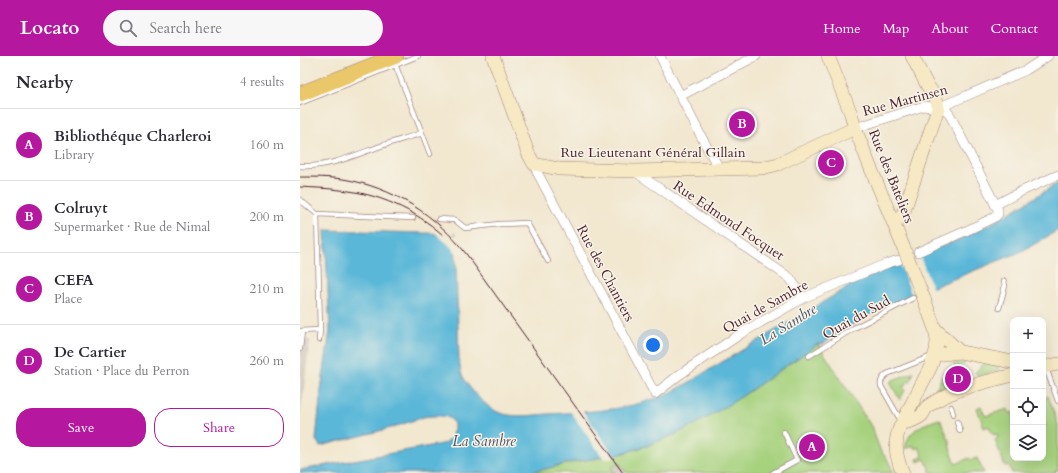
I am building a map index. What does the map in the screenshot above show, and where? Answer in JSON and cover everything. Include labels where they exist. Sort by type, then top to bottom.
[{"type":"main road","points":[[493,56],[528,153],[534,164]]},
{"type":"main road","name":"Rue des Bateliers","points":[[828,56],[886,208],[907,254],[922,302],[935,329]]},
{"type":"main road","points":[[893,221],[902,217],[938,108],[938,102],[935,96],[912,56]]},
{"type":"main road","points":[[300,94],[394,59]]},
{"type":"main road","name":"Rue Lieutenant Général Gillain","points":[[534,164],[559,169],[634,171],[762,168],[772,166],[855,128]]},
{"type":"main road","points":[[935,329],[960,352]]},
{"type":"main road","points":[[903,473],[897,457],[896,440],[902,423],[915,399],[935,355],[937,341],[935,329]]},
{"type":"main road","points":[[902,423],[910,422],[916,419],[928,407],[954,392],[1008,376],[1005,368],[1008,361],[960,352],[935,355]]},
{"type":"main road","points":[[915,399],[928,407]]},
{"type":"street","points":[[660,56],[720,170]]},
{"type":"street","points":[[680,96],[756,56]]},
{"type":"street","name":"Rue Martinsen","points":[[855,128],[924,106],[938,108],[1026,70],[1048,56]]},
{"type":"street","points":[[938,108],[947,111],[995,205],[1058,175]]},
{"type":"street","name":"Rue des Chantiers","points":[[534,164],[536,172],[655,394]]},
{"type":"street","name":"Rue Edmond Focquet","points":[[634,171],[790,278],[803,298]]},
{"type":"street","name":"Quai de Sambre","points":[[655,394],[679,375],[742,333],[803,298],[968,230],[995,217],[998,214],[998,210],[995,205]]},
{"type":"lane","points":[[300,103],[394,59],[418,56]]},
{"type":"lane","points":[[394,59],[430,154]]},
{"type":"lane","points":[[300,166],[310,167],[347,159],[422,133]]},
{"type":"lane","points":[[300,200],[317,214],[413,218]]},
{"type":"lane","points":[[317,214],[319,340]]},
{"type":"lane","points":[[439,219],[455,220],[465,228],[527,223],[548,261]]},
{"type":"lane","points":[[999,308],[1005,286],[1004,281]]},
{"type":"lane","name":"Quai du Sud","points":[[809,356],[854,328],[922,302]]},
{"type":"lane","points":[[300,348],[301,331],[320,330]]},
{"type":"lane","points":[[902,423],[880,384],[882,379],[887,374],[935,355]]},
{"type":"lane","points":[[1047,366],[1058,401]]},
{"type":"lane","points":[[950,407],[953,414]]},
{"type":"lane","points":[[957,422],[960,431]]},
{"type":"lane","points":[[773,473],[797,460],[784,432]]},
{"type":"shaded area","points":[[300,340],[310,340],[300,418]]},
{"type":"shaded area","points":[[619,463],[627,473],[615,473],[611,468]]},
{"type":"green space","points":[[818,344],[871,426],[881,452],[886,457],[894,473],[627,473],[619,463],[611,468],[615,473],[528,473],[574,462],[620,454],[674,435],[698,423],[741,397]]},
{"type":"green space","points":[[957,358],[965,360],[965,364],[955,367],[952,359]]},
{"type":"green space","points":[[985,363],[998,366],[999,369],[997,371],[978,376],[975,372]]},
{"type":"green space","points":[[914,372],[910,382],[908,381],[903,388],[905,390],[900,400],[890,382]]},
{"type":"green space","points":[[942,377],[944,377],[946,381],[944,383],[946,388],[937,392],[935,391]]},
{"type":"green space","points":[[1048,396],[1058,424],[1058,470],[1054,472],[1055,473],[1012,473],[1009,465],[1005,466],[995,440],[998,437],[997,435],[992,434],[989,426],[984,428],[977,408],[981,406],[985,416],[1008,409],[1010,413],[1010,461],[1046,461],[1046,397]]},
{"type":"green space","points":[[940,419],[951,444],[949,445],[956,464],[969,458],[971,460],[977,458],[984,473],[931,473],[925,459],[918,462],[917,459],[923,457],[919,447],[916,449],[914,446],[905,449],[909,437],[917,428]]},
{"type":"water","name":"La Sambre","points":[[1058,183],[1058,230],[1020,252],[884,307],[858,321],[823,344],[818,344],[741,397],[698,423],[674,435],[646,446],[620,454],[574,462],[528,473],[300,473],[300,470],[447,443],[454,429],[451,419],[445,416],[432,416],[423,417],[394,427],[320,446],[316,440],[321,390],[330,331],[325,230],[455,234],[459,360],[461,372],[467,384],[483,402],[500,413],[506,415],[518,416],[588,412],[628,406],[668,394],[860,280],[960,239],[998,220]]},
{"type":"pier","points":[[433,231],[452,232],[458,238],[458,255],[450,246]]},
{"type":"pier","points":[[919,254],[933,290],[913,298],[899,262]]},
{"type":"pier","points":[[582,410],[615,457],[604,459],[570,411]]},
{"type":"tram line","points":[[300,177],[327,177],[343,179],[379,189],[412,205],[428,215],[442,227],[467,255],[623,473]]},
{"type":"tram line","points":[[300,187],[354,192],[381,199],[408,211],[432,226],[443,235]]},
{"type":"place","name":"Colruyt","points":[[742,124]]},
{"type":"place","name":"CEFA","points":[[831,163]]},
{"type":"place","name":"De Cartier","points":[[958,379]]},
{"type":"place","name":"Bibliothéque Charleroi","points":[[812,447]]}]
